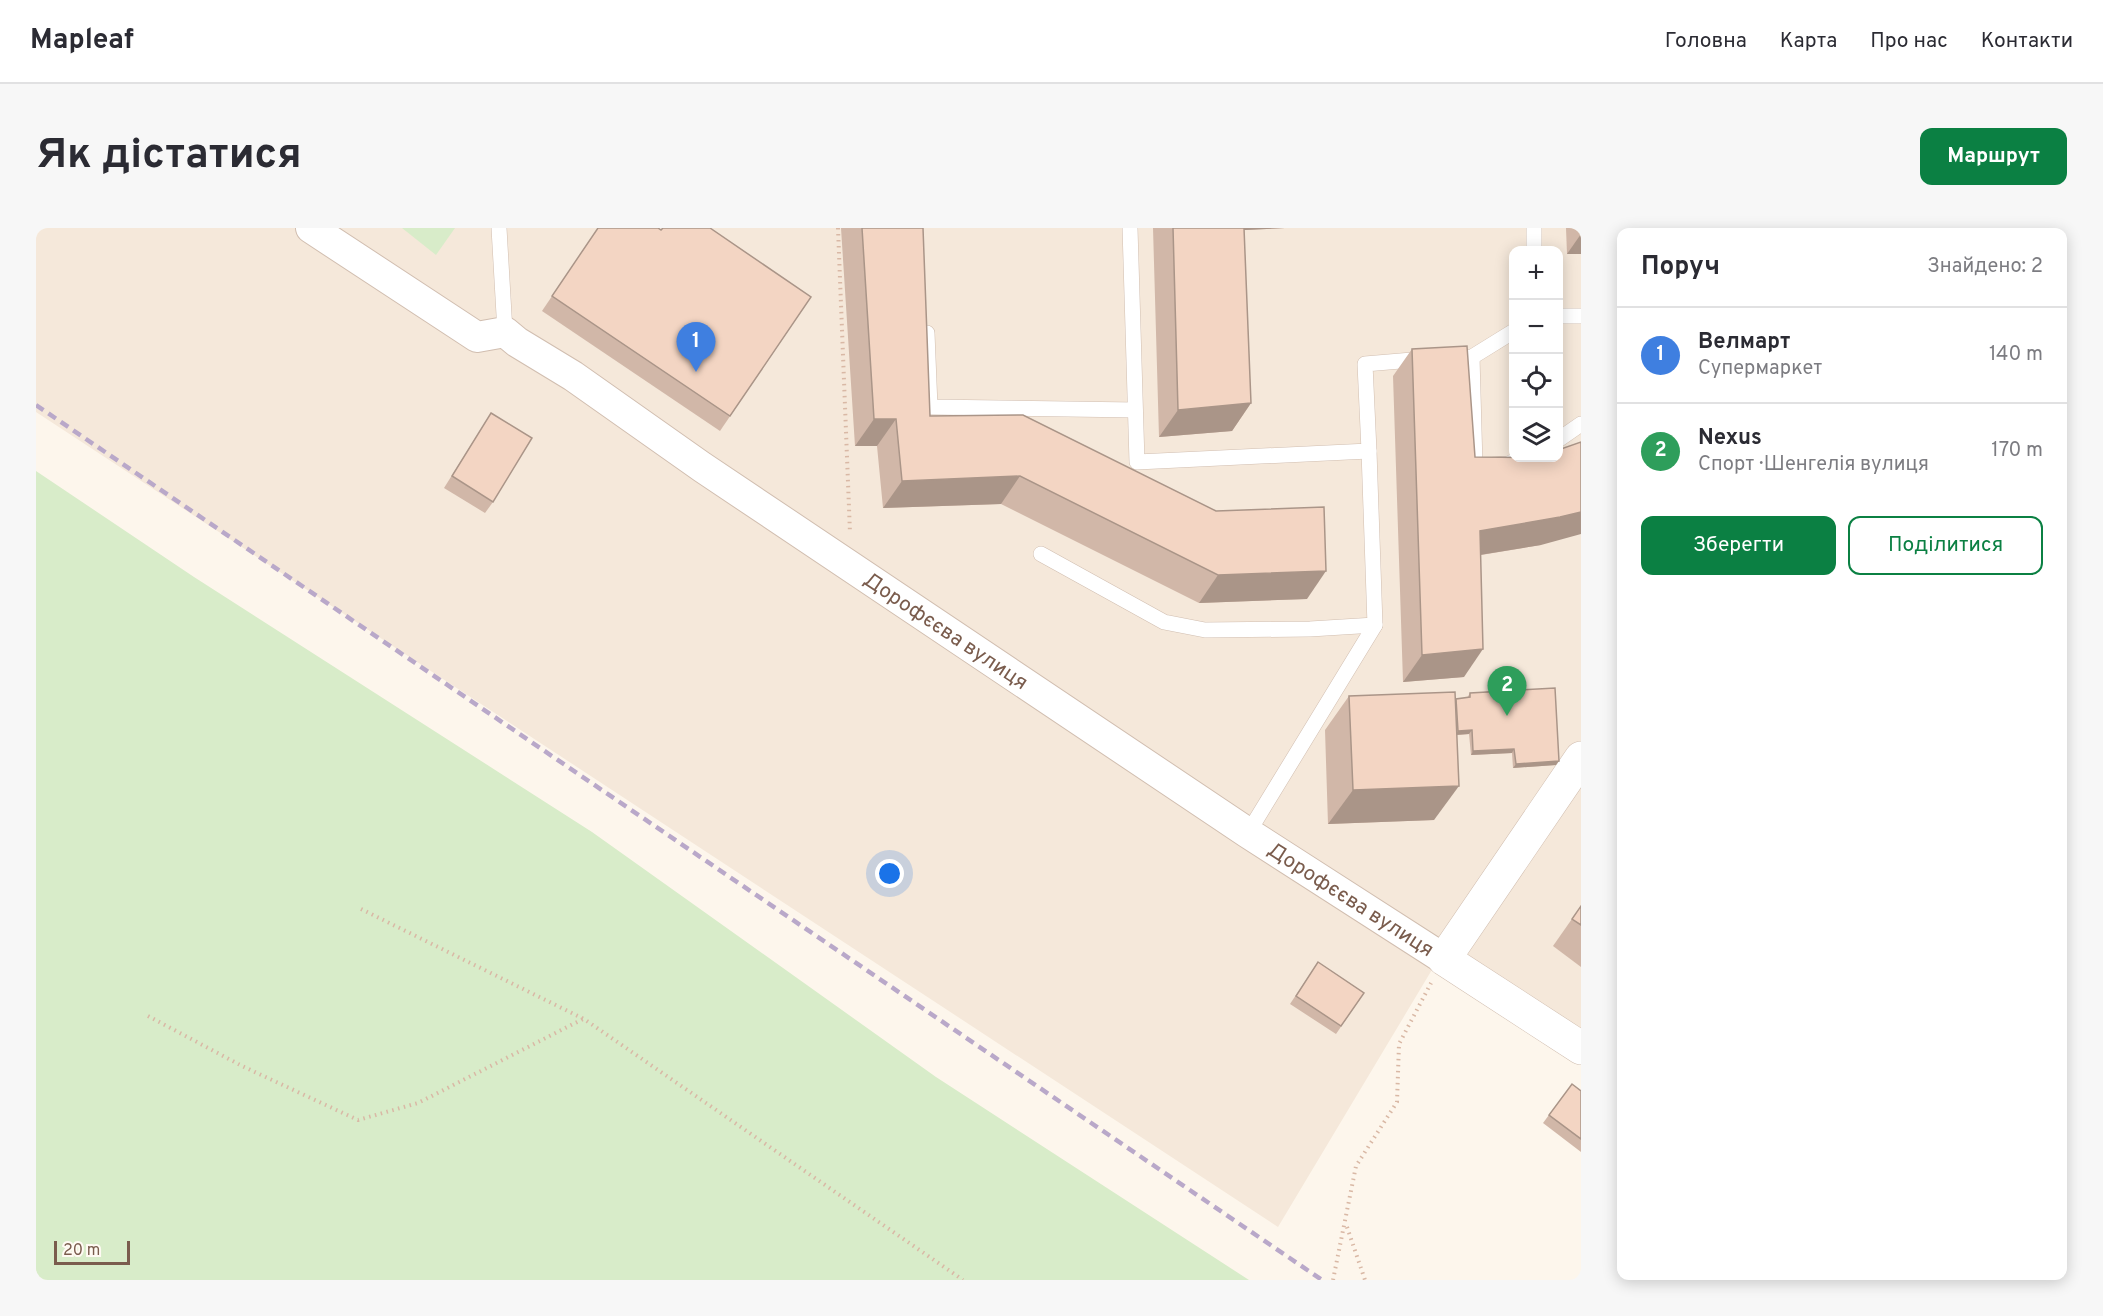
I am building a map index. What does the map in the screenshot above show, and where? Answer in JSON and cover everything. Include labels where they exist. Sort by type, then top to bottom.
[{"type":"street","points":[[311,228],[477,337],[505,332]]},
{"type":"street","name":"Дорофєєва вулиця","points":[[505,332],[1248,833],[1581,1048]]},
{"type":"street","points":[[1444,959],[1581,758]]},
{"type":"lane","points":[[499,228],[505,332]]},
{"type":"lane","points":[[1130,228],[1137,462],[1369,451]]},
{"type":"lane","points":[[1534,228],[1534,246]]},
{"type":"lane","points":[[926,315],[930,407],[1136,410]]},
{"type":"lane","points":[[1563,316],[1581,316]]},
{"type":"lane","points":[[1248,833],[1376,625],[1365,364],[1472,357],[1509,335]]},
{"type":"lane","points":[[1472,357],[1475,466],[1513,462]]},
{"type":"lane","points":[[1563,437],[1581,424]]},
{"type":"lane","points":[[1041,555],[1164,622],[1205,630],[1310,629],[1376,625]]},
{"type":"path","points":[[838,228],[850,534]]},
{"type":"path","points":[[361,909],[584,1019],[963,1280]]},
{"type":"path","points":[[1334,1280],[1356,1166],[1397,1102],[1399,1044],[1444,959]]},
{"type":"path","points":[[148,1016],[242,1066],[358,1120],[418,1103],[584,1019]]},
{"type":"path","points":[[1346,1225],[1365,1280]]},
{"type":"shaded area","points":[[36,228],[1581,228],[1581,1058],[1433,968],[1278,1227],[36,412]]},
{"type":"green space","points":[[402,228],[455,228],[436,255]]},
{"type":"green space","points":[[36,471],[194,577],[592,832],[936,1077],[1249,1280],[36,1280]]},
{"type":"building","points":[[598,228],[658,228],[661,230],[663,228],[710,228],[811,297],[730,416],[552,296]]},
{"type":"building","points":[[862,228],[923,228],[930,416],[1023,415],[1216,511],[1324,507],[1326,571],[1218,575],[1020,476],[902,481],[896,419],[874,419]]},
{"type":"building","points":[[1173,228],[1244,228],[1251,403],[1178,410]]},
{"type":"building","points":[[1467,346],[1475,457],[1509,457],[1509,462],[1563,462],[1563,448],[1581,442],[1581,512],[1480,531],[1483,649],[1422,655],[1412,349]]},
{"type":"building","points":[[491,413],[532,438],[493,502],[452,476]]},
{"type":"building","points":[[1555,688],[1559,761],[1516,764],[1514,749],[1473,751],[1472,730],[1458,731],[1456,699],[1470,697],[1470,693]]},
{"type":"building","points":[[1455,692],[1459,786],[1353,790],[1349,696]]},
{"type":"building","points":[[1581,906],[1581,925],[1572,919]]},
{"type":"building","points":[[1318,962],[1364,993],[1341,1026],[1296,996]]},
{"type":"building","points":[[1572,1084],[1581,1091],[1581,1139],[1549,1115]]},
{"type":"railway","points":[[36,405],[1322,1280]]},
{"type":"place","name":"Велмарт","points":[[696,372]]},
{"type":"place","name":"Nexus","points":[[1507,716]]}]
